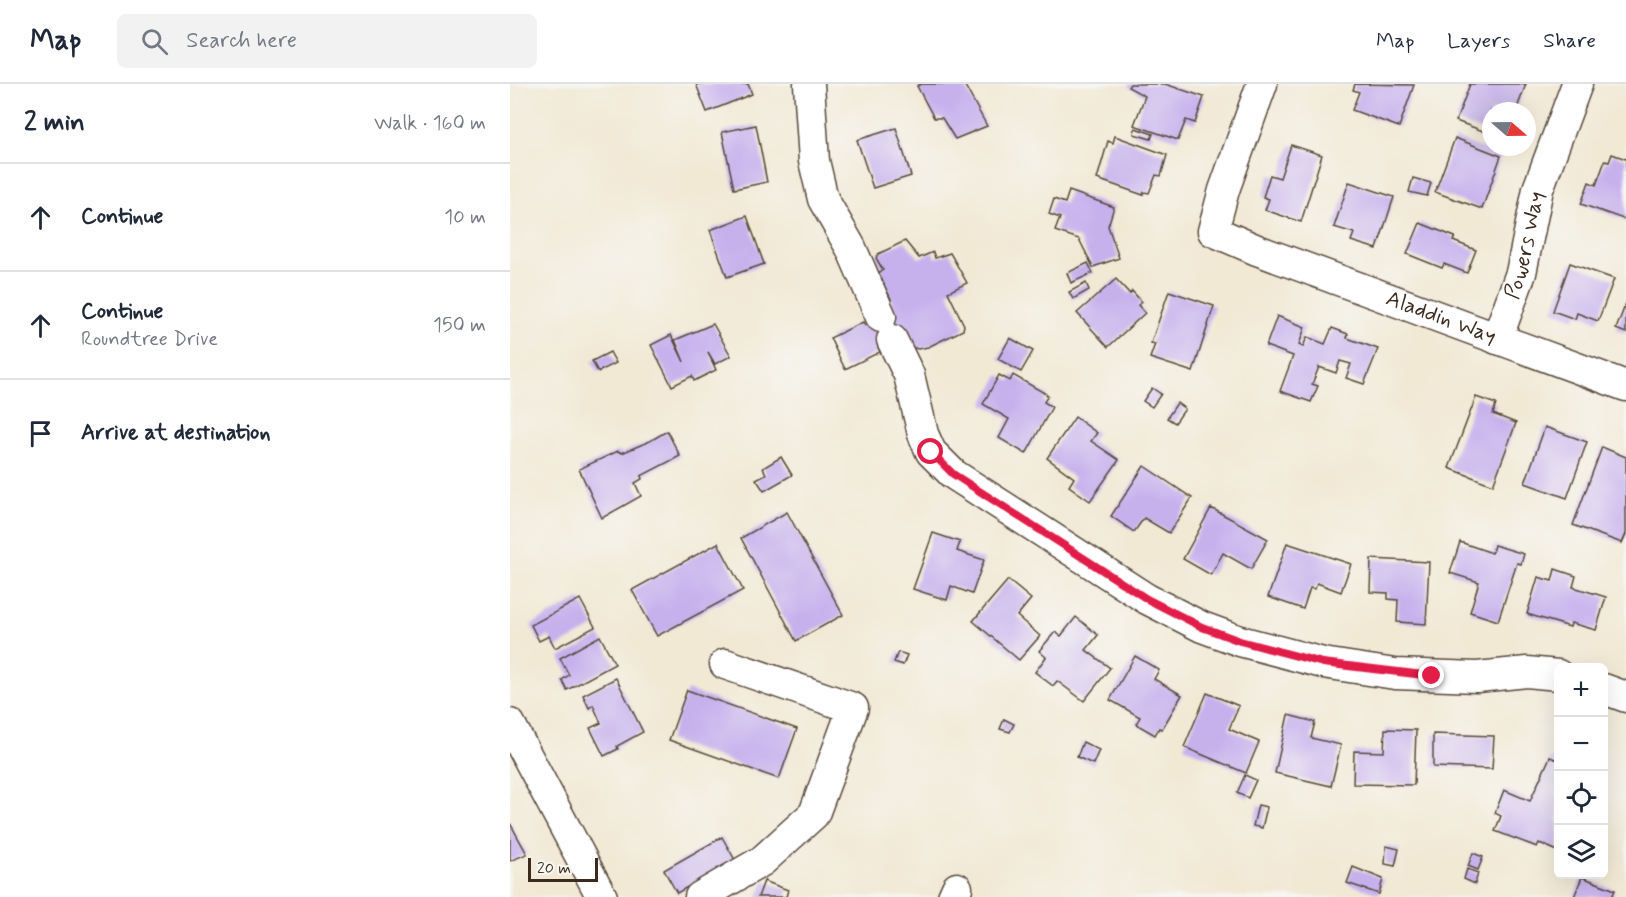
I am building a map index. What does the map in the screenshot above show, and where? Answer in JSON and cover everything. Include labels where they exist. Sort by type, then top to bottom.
[{"type":"street","points":[[809,84],[811,139],[823,200],[848,242],[909,375],[923,434],[931,452],[953,474],[1147,599],[1202,627],[1240,641],[1323,663],[1395,674],[1477,677],[1527,672],[1554,675]]},
{"type":"street","name":"Aladdin Way","points":[[1262,84],[1224,190],[1213,231],[1257,250],[1626,386]]},
{"type":"street","name":"Powers Way","points":[[1497,339],[1521,273],[1538,189],[1577,84]]},
{"type":"street","points":[[700,897],[762,861],[814,814],[853,708],[725,664]]},
{"type":"street","points":[[1608,690],[1626,697]]},
{"type":"street","points":[[514,740],[602,897]]},
{"type":"building","points":[[696,84],[748,84],[752,94],[707,112]]},
{"type":"building","points":[[921,84],[964,84],[987,126],[955,139],[942,118],[934,118],[917,86]]},
{"type":"building","points":[[1130,84],[1165,84],[1204,97],[1195,123],[1186,120],[1178,140],[1134,125],[1145,96],[1128,87]]},
{"type":"building","points":[[1355,84],[1414,85],[1399,127],[1352,110],[1359,92],[1353,90]]},
{"type":"building","points":[[1470,84],[1526,84],[1519,102],[1482,102],[1482,131],[1456,121]]},
{"type":"building","points":[[756,125],[767,182],[734,189],[722,132]]},
{"type":"building","points":[[896,128],[911,176],[873,188],[857,140]]},
{"type":"building","points":[[1135,128],[1153,134],[1151,139],[1134,134]]},
{"type":"building","points":[[1115,136],[1167,155],[1161,176],[1156,175],[1149,193],[1144,192],[1143,195],[1097,179],[1108,141],[1113,143]]},
{"type":"building","points":[[1455,138],[1482,149],[1482,156],[1501,156],[1482,209],[1435,192]]},
{"type":"building","points":[[1291,145],[1322,155],[1301,222],[1265,210],[1269,199],[1263,197],[1270,175],[1280,178]]},
{"type":"building","points":[[1612,154],[1626,159],[1626,220],[1581,204],[1589,182],[1596,185],[1605,161],[1609,162]]},
{"type":"building","points":[[1413,178],[1431,183],[1427,196],[1409,192]]},
{"type":"building","points":[[1349,182],[1394,197],[1377,249],[1351,241],[1354,233],[1334,227]]},
{"type":"building","points":[[1069,191],[1114,207],[1108,226],[1119,258],[1093,267],[1079,239],[1055,231],[1060,218],[1049,214],[1054,199],[1065,203]]},
{"type":"building","points":[[747,216],[764,264],[727,277],[710,230]]},
{"type":"building","points":[[1420,223],[1455,237],[1453,241],[1476,250],[1467,273],[1444,264],[1442,268],[1407,254]]},
{"type":"building","points":[[905,241],[919,258],[933,252],[935,258],[950,253],[967,283],[948,292],[964,325],[963,330],[928,347],[918,349],[904,345],[900,336],[878,347],[880,352],[845,369],[830,338],[891,312],[891,299],[878,273],[883,270],[876,258],[878,254]]},
{"type":"building","points":[[1088,263],[1093,273],[1071,283],[1067,273]]},
{"type":"building","points":[[1570,263],[1614,279],[1598,321],[1577,313],[1575,319],[1553,311]]},
{"type":"building","points":[[1116,279],[1130,294],[1132,291],[1142,302],[1138,305],[1145,313],[1108,347],[1077,313]]},
{"type":"building","points":[[1086,283],[1089,290],[1073,299],[1069,292]]},
{"type":"building","points":[[1169,291],[1214,306],[1193,372],[1150,358],[1155,344],[1151,343]]},
{"type":"building","points":[[1626,303],[1626,333],[1616,329]]},
{"type":"building","points":[[1277,316],[1305,327],[1299,345],[1303,347],[1307,337],[1325,344],[1332,328],[1348,334],[1347,338],[1378,349],[1364,384],[1346,378],[1351,364],[1340,361],[1336,373],[1319,367],[1312,384],[1318,386],[1311,402],[1280,391],[1293,356],[1266,346]]},
{"type":"building","points":[[713,324],[731,356],[715,364],[708,352],[716,370],[694,381],[692,376],[672,386],[651,345],[671,335],[684,362],[675,340]]},
{"type":"building","points":[[1010,338],[1033,351],[1021,372],[998,359]]},
{"type":"building","points":[[610,352],[616,363],[598,372],[592,361]]},
{"type":"building","points":[[999,375],[1010,381],[1013,375],[1048,395],[1044,402],[1052,407],[1026,454],[999,438],[1009,419],[983,404]]},
{"type":"building","points":[[1152,388],[1161,394],[1152,407],[1143,401]]},
{"type":"building","points":[[1476,397],[1496,404],[1493,414],[1516,423],[1493,485],[1449,468]]},
{"type":"building","points":[[1177,403],[1185,409],[1175,423],[1167,418]]},
{"type":"building","points":[[1075,417],[1097,433],[1091,441],[1119,460],[1090,501],[1069,486],[1074,478],[1047,458]]},
{"type":"building","points":[[1545,427],[1587,442],[1567,498],[1525,483]]},
{"type":"building","points":[[667,431],[680,456],[641,476],[642,479],[635,483],[641,496],[602,518],[579,469],[618,451],[622,453],[650,441]]},
{"type":"building","points":[[1602,447],[1626,457],[1626,534],[1622,543],[1573,525]]},
{"type":"building","points":[[781,457],[792,475],[764,491],[756,479],[766,474],[763,468]]},
{"type":"building","points":[[1144,466],[1192,498],[1169,533],[1144,518],[1134,532],[1111,516]]},
{"type":"building","points":[[1211,508],[1268,539],[1251,569],[1223,553],[1211,575],[1183,559]]},
{"type":"building","points":[[787,512],[843,615],[796,641],[741,538]]},
{"type":"building","points":[[933,533],[960,542],[957,551],[984,560],[972,594],[951,586],[947,600],[913,589]]},
{"type":"building","points":[[1460,542],[1492,553],[1494,545],[1524,554],[1521,564],[1517,563],[1498,621],[1470,612],[1479,582],[1450,573]]},
{"type":"building","points":[[718,543],[743,590],[657,636],[632,590]]},
{"type":"building","points":[[1287,543],[1351,564],[1341,592],[1317,583],[1315,589],[1310,588],[1303,609],[1268,597]]},
{"type":"building","points":[[1371,559],[1429,562],[1426,624],[1397,622],[1398,600],[1388,599],[1388,593],[1370,592]]},
{"type":"building","points":[[1555,569],[1576,576],[1573,587],[1606,597],[1596,630],[1571,623],[1570,627],[1527,614],[1538,577],[1552,581]]},
{"type":"building","points":[[1008,580],[1031,599],[1017,616],[1040,636],[1019,660],[973,621]]},
{"type":"building","points":[[580,599],[595,627],[555,648],[549,636],[539,641],[531,625]]},
{"type":"building","points":[[1076,617],[1098,635],[1086,650],[1110,668],[1084,701],[1057,681],[1053,686],[1035,672],[1046,657],[1039,651],[1055,632],[1061,636]]},
{"type":"building","points":[[600,636],[615,664],[567,690],[562,680],[569,675],[560,658]]},
{"type":"building","points":[[898,652],[907,655],[903,665],[894,662]]},
{"type":"building","points":[[1135,656],[1159,670],[1154,679],[1182,695],[1162,729],[1159,728],[1155,735],[1136,724],[1140,717],[1110,700]]},
{"type":"building","points":[[616,678],[643,732],[604,756],[590,728],[601,723],[593,705],[589,708],[583,695]]},
{"type":"building","points":[[687,690],[797,729],[779,779],[669,740]]},
{"type":"building","points":[[1207,693],[1239,706],[1229,729],[1259,742],[1246,773],[1184,747]]},
{"type":"building","points":[[1288,715],[1315,722],[1311,738],[1341,745],[1331,786],[1275,773]]},
{"type":"building","points":[[1004,719],[1014,724],[1010,732],[1000,729]]},
{"type":"building","points":[[1385,729],[1416,730],[1414,785],[1353,784],[1354,751],[1384,752]]},
{"type":"building","points":[[1433,734],[1494,736],[1492,769],[1433,767]]},
{"type":"building","points":[[1083,742],[1099,750],[1093,764],[1077,757]]},
{"type":"building","points":[[1550,757],[1554,758],[1554,849],[1539,843],[1537,847],[1495,831],[1501,816],[1495,813],[1504,790],[1530,801]]},
{"type":"building","points":[[1245,775],[1256,780],[1248,798],[1237,793]]},
{"type":"building","points":[[1258,805],[1267,807],[1262,828],[1253,826]]},
{"type":"building","points":[[510,823],[527,854],[510,861]]},
{"type":"building","points":[[722,837],[735,860],[677,893],[664,870]]},
{"type":"building","points":[[1386,846],[1399,849],[1395,866],[1385,864]]},
{"type":"building","points":[[1473,853],[1483,857],[1478,870],[1468,866]]},
{"type":"building","points":[[1353,867],[1383,879],[1379,894],[1347,883]]},
{"type":"building","points":[[1467,869],[1478,873],[1475,884],[1464,879]]},
{"type":"building","points":[[1581,879],[1587,879],[1615,890],[1612,897],[1574,897]]},
{"type":"building","points":[[764,881],[788,890],[786,897],[758,897]]},
{"type":"route","points":[[931,452],[953,474],[1147,599],[1202,627],[1287,655],[1323,663],[1395,674],[1432,676]]}]
